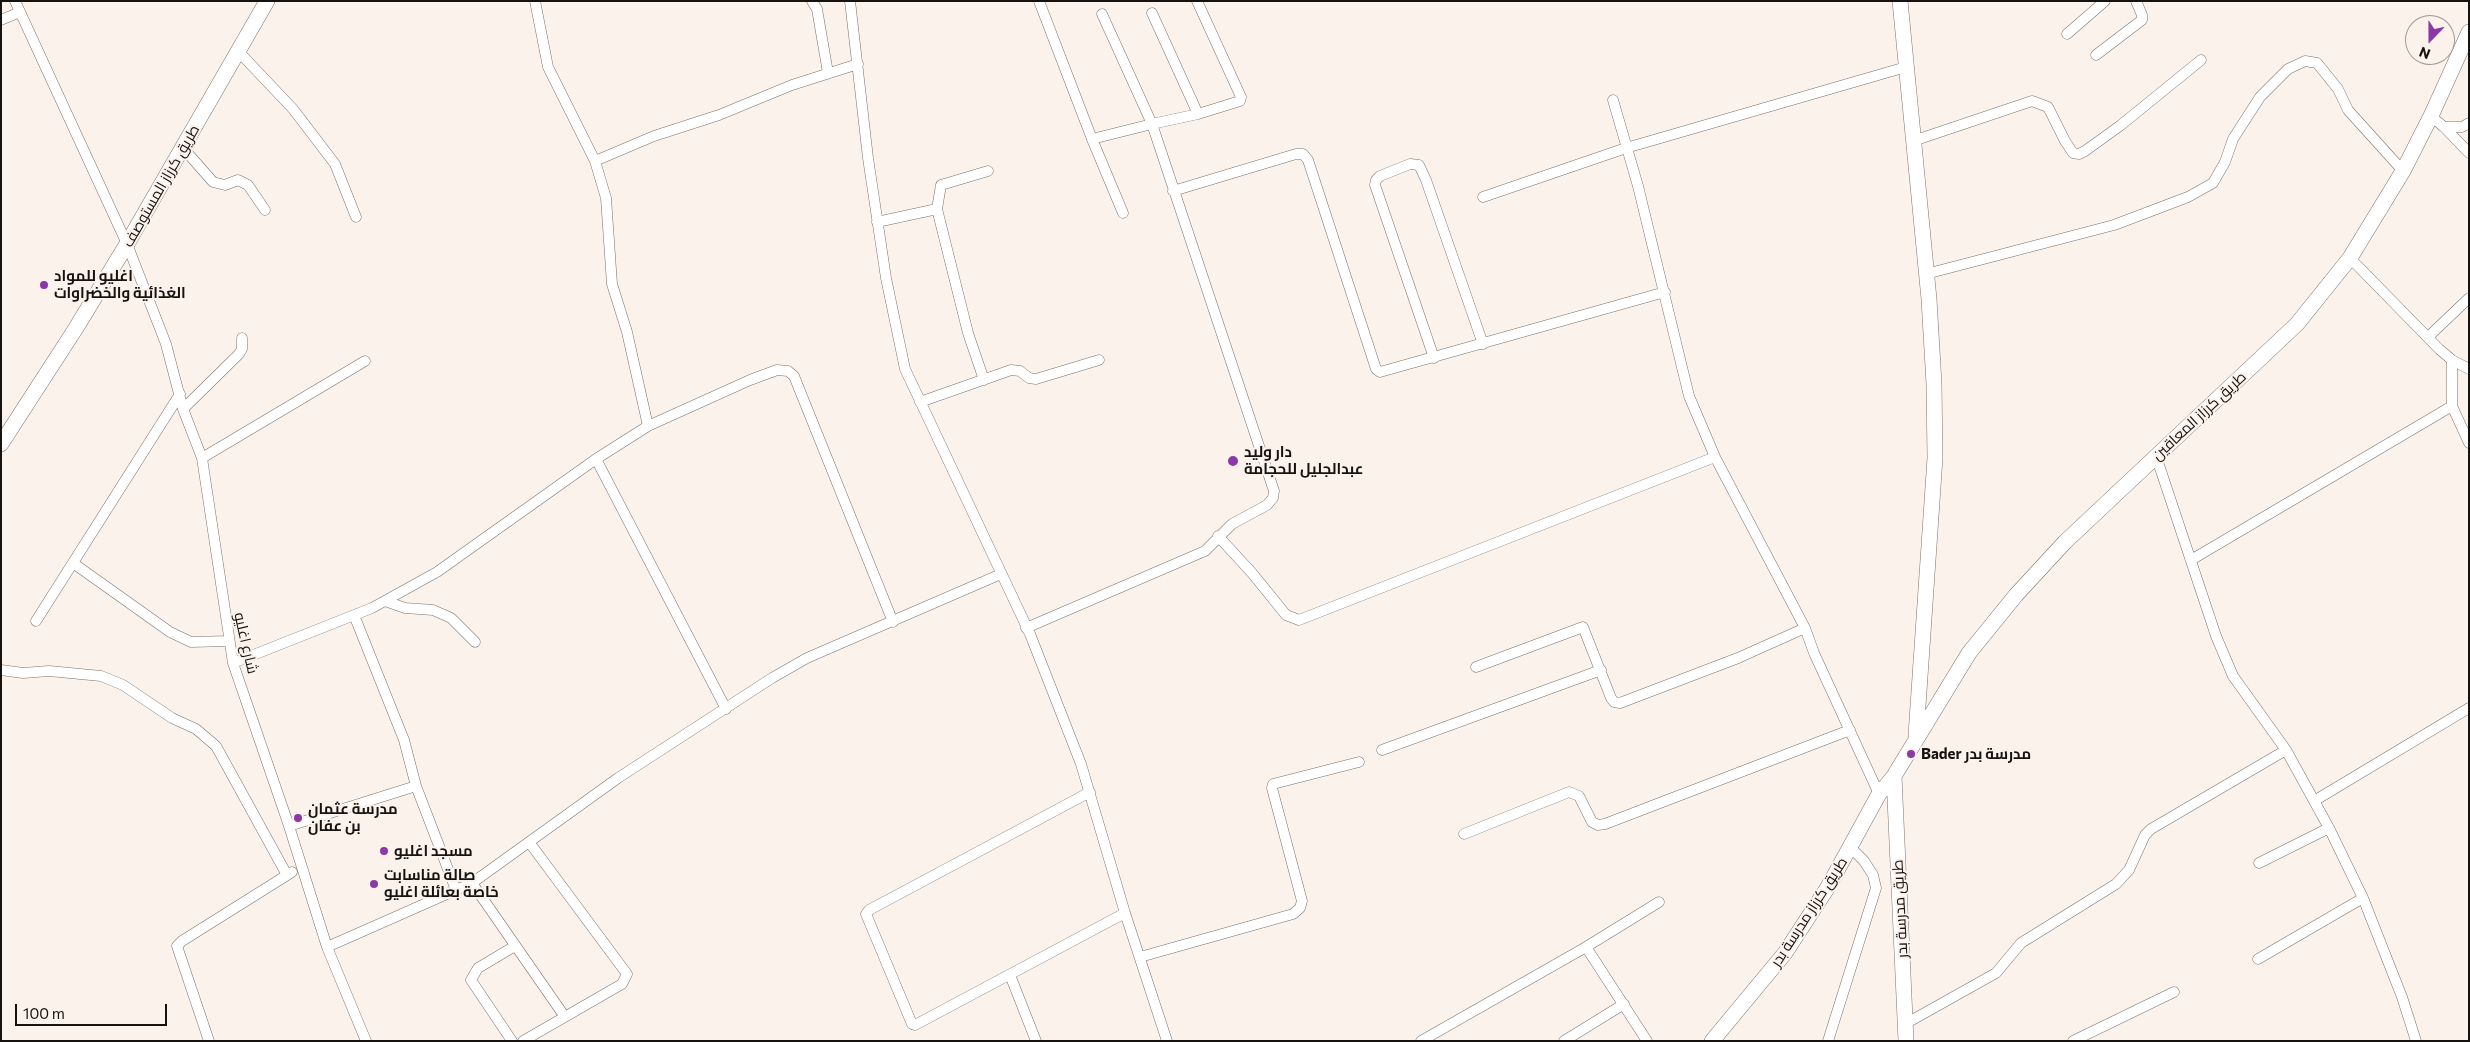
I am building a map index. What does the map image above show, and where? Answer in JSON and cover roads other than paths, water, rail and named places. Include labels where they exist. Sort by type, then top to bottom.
[{"type":"street","name":"شارع اغليو","points":[[15,1],[127,244],[166,344],[183,409],[202,458],[233,663],[289,826],[300,867],[327,947],[364,1040]]},
{"type":"street","name":"طريق كرزاز المستوصف","points":[[1,444],[76,328],[127,244],[184,149],[267,1]]},
{"type":"street","points":[[535,1],[548,67],[596,161],[609,212],[612,284],[627,332],[648,426]]},
{"type":"street","points":[[812,1],[817,8],[828,73]]},
{"type":"street","points":[[850,1],[877,222],[886,278],[905,369],[1026,628],[1081,764],[1125,913],[1168,1041]]},
{"type":"street","points":[[1039,1],[1092,139],[1123,213]]},
{"type":"street","points":[[1092,139],[1198,114],[1236,102],[1241,97],[1197,1]]},
{"type":"street","points":[[1900,1],[1926,274],[1934,384],[1935,458],[1916,738]]},
{"type":"street","points":[[2067,34],[2105,1]]},
{"type":"street","points":[[2096,55],[2142,20],[2142,15],[2136,1]]},
{"type":"street","points":[[1,20],[20,12]]},
{"type":"street","points":[[1152,13],[1198,114]]},
{"type":"street","points":[[1026,628],[1206,551],[1218,536],[1232,524],[1266,505],[1273,498],[1274,491],[1152,124],[1102,14]]},
{"type":"street","name":"طريق كرزاز المعاقين","points":[[1894,776],[1969,653],[2016,595],[2065,542],[2297,324],[2350,258],[2403,171],[2431,116],[2469,32]]},
{"type":"street","points":[[238,51],[293,108],[335,164],[356,217]]},
{"type":"street","points":[[1913,141],[2032,101],[2042,103],[2048,107],[2064,141],[2073,153],[2078,154],[2085,151],[2120,125],[2201,60]]},
{"type":"street","points":[[1926,274],[2114,225],[2188,197],[2205,188],[2213,183],[2225,162],[2233,139],[2260,97],[2288,69],[2305,61],[2317,63],[2338,89],[2348,110],[2403,171]]},
{"type":"street","points":[[596,161],[654,136],[719,115],[792,85],[858,64]]},
{"type":"street","points":[[1483,198],[1626,148],[1906,67]]},
{"type":"street","points":[[1613,100],[1665,292],[1689,396],[1715,458],[1804,628],[1880,794]]},
{"type":"street","points":[[2431,116],[2469,153]]},
{"type":"street","points":[[2444,128],[2462,127],[2469,123]]},
{"type":"street","points":[[184,149],[213,182],[225,185],[238,180],[248,185],[265,210]]},
{"type":"street","points":[[1173,191],[1296,154],[1303,154],[1308,160],[1376,369],[1384,373],[1665,292]]},
{"type":"street","points":[[1434,358],[1375,186],[1380,176],[1410,164],[1419,165],[1426,180],[1483,344]]},
{"type":"street","points":[[984,380],[968,332],[937,209],[941,185],[988,171]]},
{"type":"street","points":[[877,222],[937,209]]},
{"type":"street","points":[[2350,258],[2452,360],[2469,369]]},
{"type":"street","points":[[2428,337],[2469,298]]},
{"type":"street","points":[[183,409],[239,354],[242,349],[242,338]]},
{"type":"street","points":[[920,402],[1011,370],[1020,371],[1029,378],[1040,379],[1099,360]]},
{"type":"street","points":[[2452,360],[2452,406],[2469,443]]},
{"type":"street","points":[[202,458],[365,361]]},
{"type":"street","points":[[233,663],[385,601],[437,572],[596,459],[648,426],[750,380],[777,370],[788,371],[794,376],[893,622]]},
{"type":"street","points":[[36,621],[180,394]]},
{"type":"street","points":[[2191,560],[2452,406]]},
{"type":"street","points":[[2156,456],[2216,636],[2233,676],[2286,750],[2329,828],[2363,898],[2402,997],[2416,1041]]},
{"type":"street","points":[[1218,536],[1252,572],[1286,615],[1299,620],[1715,458]]},
{"type":"street","points":[[596,459],[726,709]]},
{"type":"street","points":[[73,562],[177,636],[191,642],[229,641]]},
{"type":"street","points":[[327,947],[472,883],[618,778],[772,678],[807,658],[1001,574]]},
{"type":"street","points":[[385,601],[405,608],[433,610],[451,618],[475,642]]},
{"type":"street","points":[[354,615],[404,740],[416,786],[456,890]]},
{"type":"street","points":[[1476,667],[1583,626],[1611,698],[1614,702],[1620,703],[1738,658],[1804,628]]},
{"type":"street","points":[[1,670],[23,673],[49,671],[101,676],[124,685],[172,718],[196,729],[216,746],[287,875]]},
{"type":"street","points":[[1382,750],[1600,670]]},
{"type":"street","points":[[2314,801],[2469,708]]},
{"type":"street","points":[[1464,834],[1569,792],[1579,796],[1592,822],[1598,825],[1605,824],[1850,730]]},
{"type":"street","points":[[1906,1024],[1996,974],[2020,943],[2116,884],[2129,870],[2145,835],[2151,829],[2286,750]]},
{"type":"street","points":[[1140,957],[1293,914],[1300,908],[1302,901],[1272,788],[1273,784],[1359,762]]},
{"type":"street","name":"طريق كرزاز مدرسة بدر","points":[[1712,1041],[1785,952],[1851,848],[1880,794],[1894,776]]},
{"type":"street","name":"طريق مدرسة بدر","points":[[1894,776],[1906,1041]]},
{"type":"street","points":[[289,826],[416,786]]},
{"type":"street","points":[[1090,792],[867,911],[912,1024],[915,1025],[1125,913]]},
{"type":"street","points":[[2259,863],[2329,828]]},
{"type":"street","points":[[524,1041],[622,984],[627,974],[529,842]]},
{"type":"street","points":[[1828,1041],[1876,888],[1873,875],[1864,861],[1851,848]]},
{"type":"street","points":[[209,1041],[177,946],[182,941],[300,867]]},
{"type":"street","points":[[472,883],[565,1017]]},
{"type":"street","points":[[2258,959],[2363,898]]},
{"type":"street","points":[[1421,1041],[1586,947],[1659,902]]},
{"type":"street","points":[[512,1041],[471,980],[478,968],[515,946]]},
{"type":"street","points":[[1586,947],[1647,1041]]},
{"type":"street","points":[[1010,975],[1036,1041]]},
{"type":"street","points":[[2073,1041],[2174,992]]},
{"type":"street","points":[[1564,1041],[1624,1004]]},
{"type":"place","name":"اغليو للمواد الغذائية والخضراوات","points":[[44,285]]},
{"type":"place","name":"دار وليد عبدالجليل للحجامة","points":[[1233,461]]},
{"type":"place","name":"Bader مدرسة بدر","points":[[1911,754]]},
{"type":"place","name":"مدرسة عثمان بن عفان","points":[[298,818]]},
{"type":"place","name":"مسجد اغليو","points":[[384,851]]},
{"type":"place","name":"صالة مناسابت خاصة بعائلة اغليو","points":[[374,884]]}]
